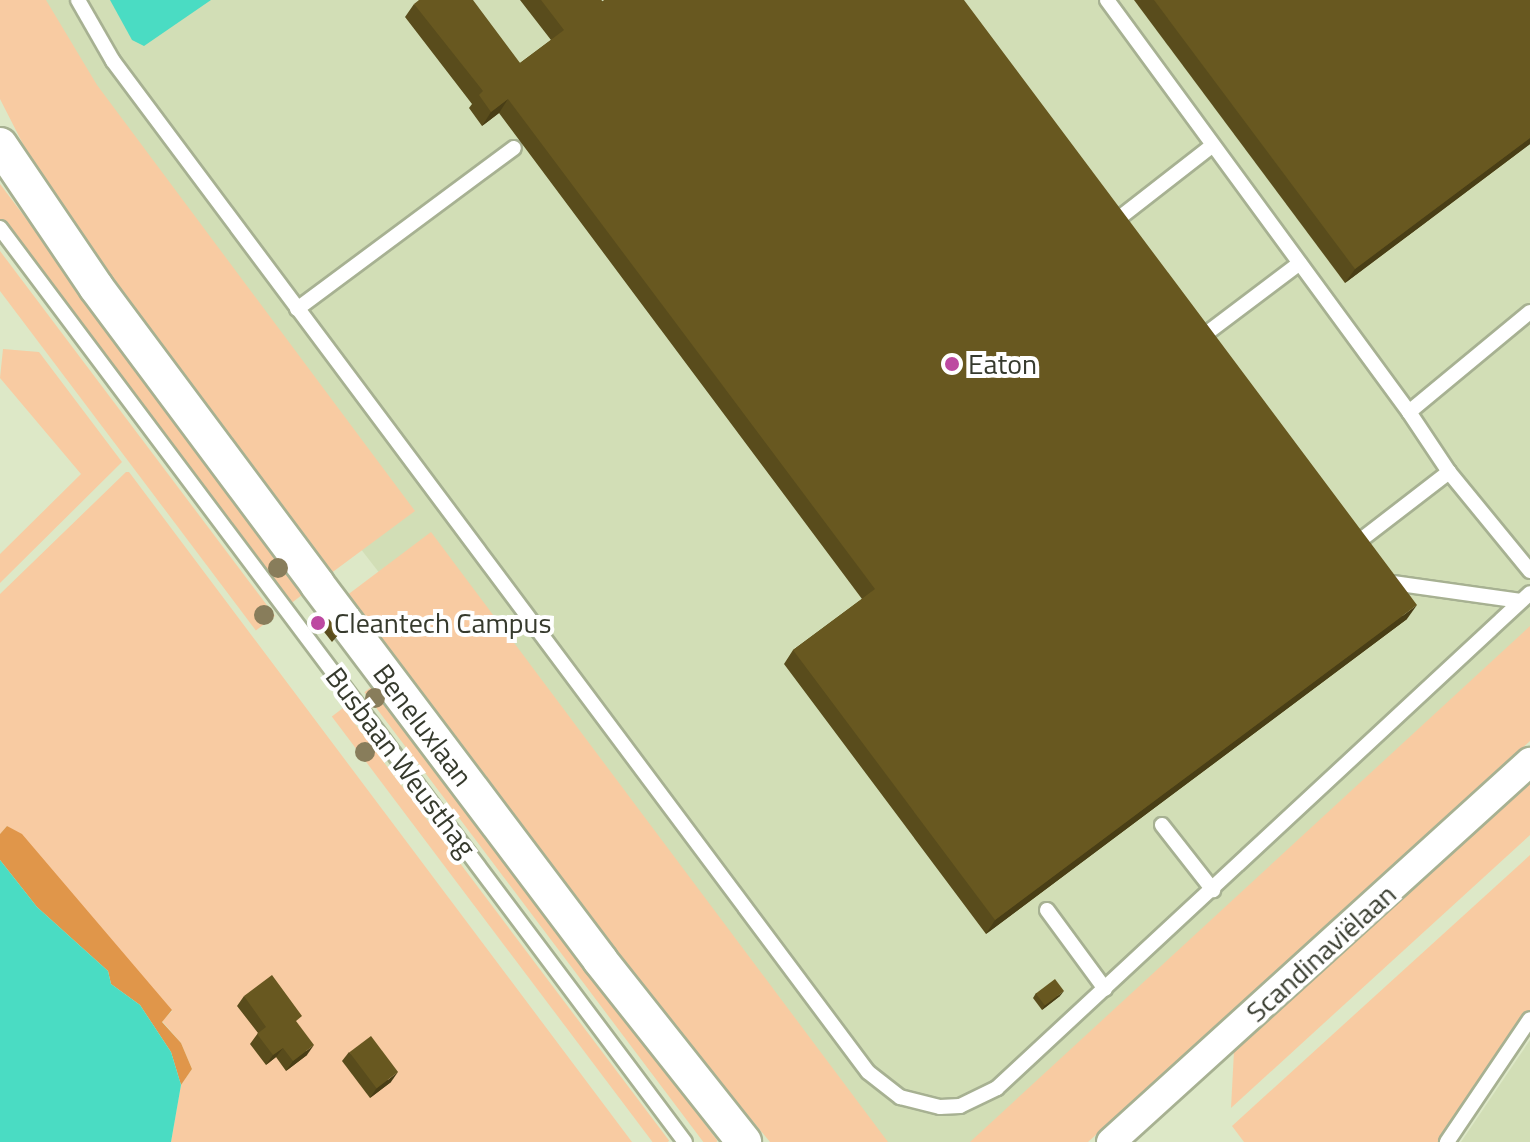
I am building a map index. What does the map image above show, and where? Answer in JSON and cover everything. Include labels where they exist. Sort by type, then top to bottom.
[{"type":"street","name":"Beneluxlaan","points":[[0,145],[96,287],[317,584],[600,960],[744,1142]]},
{"type":"street","name":"Scandinaviëlaan","points":[[1111,1142],[1530,762]]},
{"type":"lane","points":[[78,0],[113,61],[883,1086],[920,1104],[960,1106],[980,1100],[1213,890],[1525,597]]},
{"type":"lane","points":[[1107,0],[1409,412],[1449,472],[1530,571]]},
{"type":"lane","points":[[1118,219],[1213,145]]},
{"type":"lane","points":[[297,309],[514,148]]},
{"type":"lane","name":"Busbaan Weusthag","points":[[0,228],[685,1142]]},
{"type":"lane","points":[[1207,333],[1300,263]]},
{"type":"lane","points":[[1409,412],[1530,312]]},
{"type":"lane","points":[[1362,539],[1449,472]]},
{"type":"lane","points":[[1393,583],[1525,597]]},
{"type":"lane","points":[[1162,825],[1213,890]]},
{"type":"lane","points":[[1047,910],[1105,989]]},
{"type":"lane","points":[[1447,1142],[1530,1019]]},
{"type":"shaded area","name":"Cleantech Campus","points":[[0,0],[1530,0],[1530,710],[1066,1142],[819,1142],[0,82]]},
{"type":"shaded area","points":[[0,0],[46,0],[97,85],[415,511],[330,574],[108,276],[26,150],[0,99]]},
{"type":"shaded area","points":[[0,184],[307,591],[289,605],[0,222]]},
{"type":"shaded area","points":[[0,251],[275,616],[256,630],[0,291]]},
{"type":"shaded area","points":[[3,349],[39,352],[122,462],[0,583],[0,554],[81,474],[0,378]]},
{"type":"shaded area","points":[[126,472],[632,1142],[171,1142],[181,1085],[192,1069],[181,1043],[162,1021],[172,1011],[7,826],[0,834],[0,594]]},
{"type":"shaded area","points":[[431,532],[888,1142],[770,1142],[612,951],[346,596]]},
{"type":"shaded area","points":[[1530,626],[1530,741],[1088,1142],[970,1142]]},
{"type":"shaded area","points":[[374,685],[718,1141],[703,1142],[364,692]]},
{"type":"shaded area","points":[[343,708],[669,1141],[653,1142],[332,716]]},
{"type":"shaded area","points":[[1530,781],[1530,835],[1231,1108],[1234,1051]]},
{"type":"shaded area","points":[[7,826],[22,834],[172,1010],[162,1022],[181,1043],[192,1069],[181,1085],[171,1052],[140,1005],[111,984],[108,971],[37,907],[0,860],[0,834]]},
{"type":"shaded area","points":[[1530,855],[1530,1011],[1442,1142],[1244,1142],[1232,1126]]},
{"type":"shaded area","points":[[1530,1040],[1530,1142],[1461,1142]]},
{"type":"water","points":[[110,0],[211,0],[144,46],[132,40]]},
{"type":"water","points":[[0,860],[37,907],[108,971],[111,984],[140,1005],[171,1052],[181,1085],[171,1142],[0,1142]]},
{"type":"building","name":"Eaton","points":[[419,0],[473,0],[520,63],[564,30],[541,0],[964,0],[1417,605],[995,920],[793,650],[875,589],[508,99],[491,112],[479,95],[483,91],[414,4]]},
{"type":"building","points":[[1154,0],[1530,0],[1530,138],[1355,269]]},
{"type":"building","points":[[329,619],[340,633],[335,637],[324,623]]},
{"type":"building","points":[[272,975],[302,1016],[296,1021],[314,1045],[293,1061],[283,1048],[273,1055],[257,1034],[266,1027],[244,996]]},
{"type":"building","points":[[1055,979],[1064,991],[1045,1005],[1036,993]]},
{"type":"building","points":[[371,1036],[398,1072],[377,1088],[349,1052]]},
{"type":"place","name":"Eaton","points":[[952,364]]},
{"type":"place","name":"Cleantech Campus","points":[[318,623]]}]
